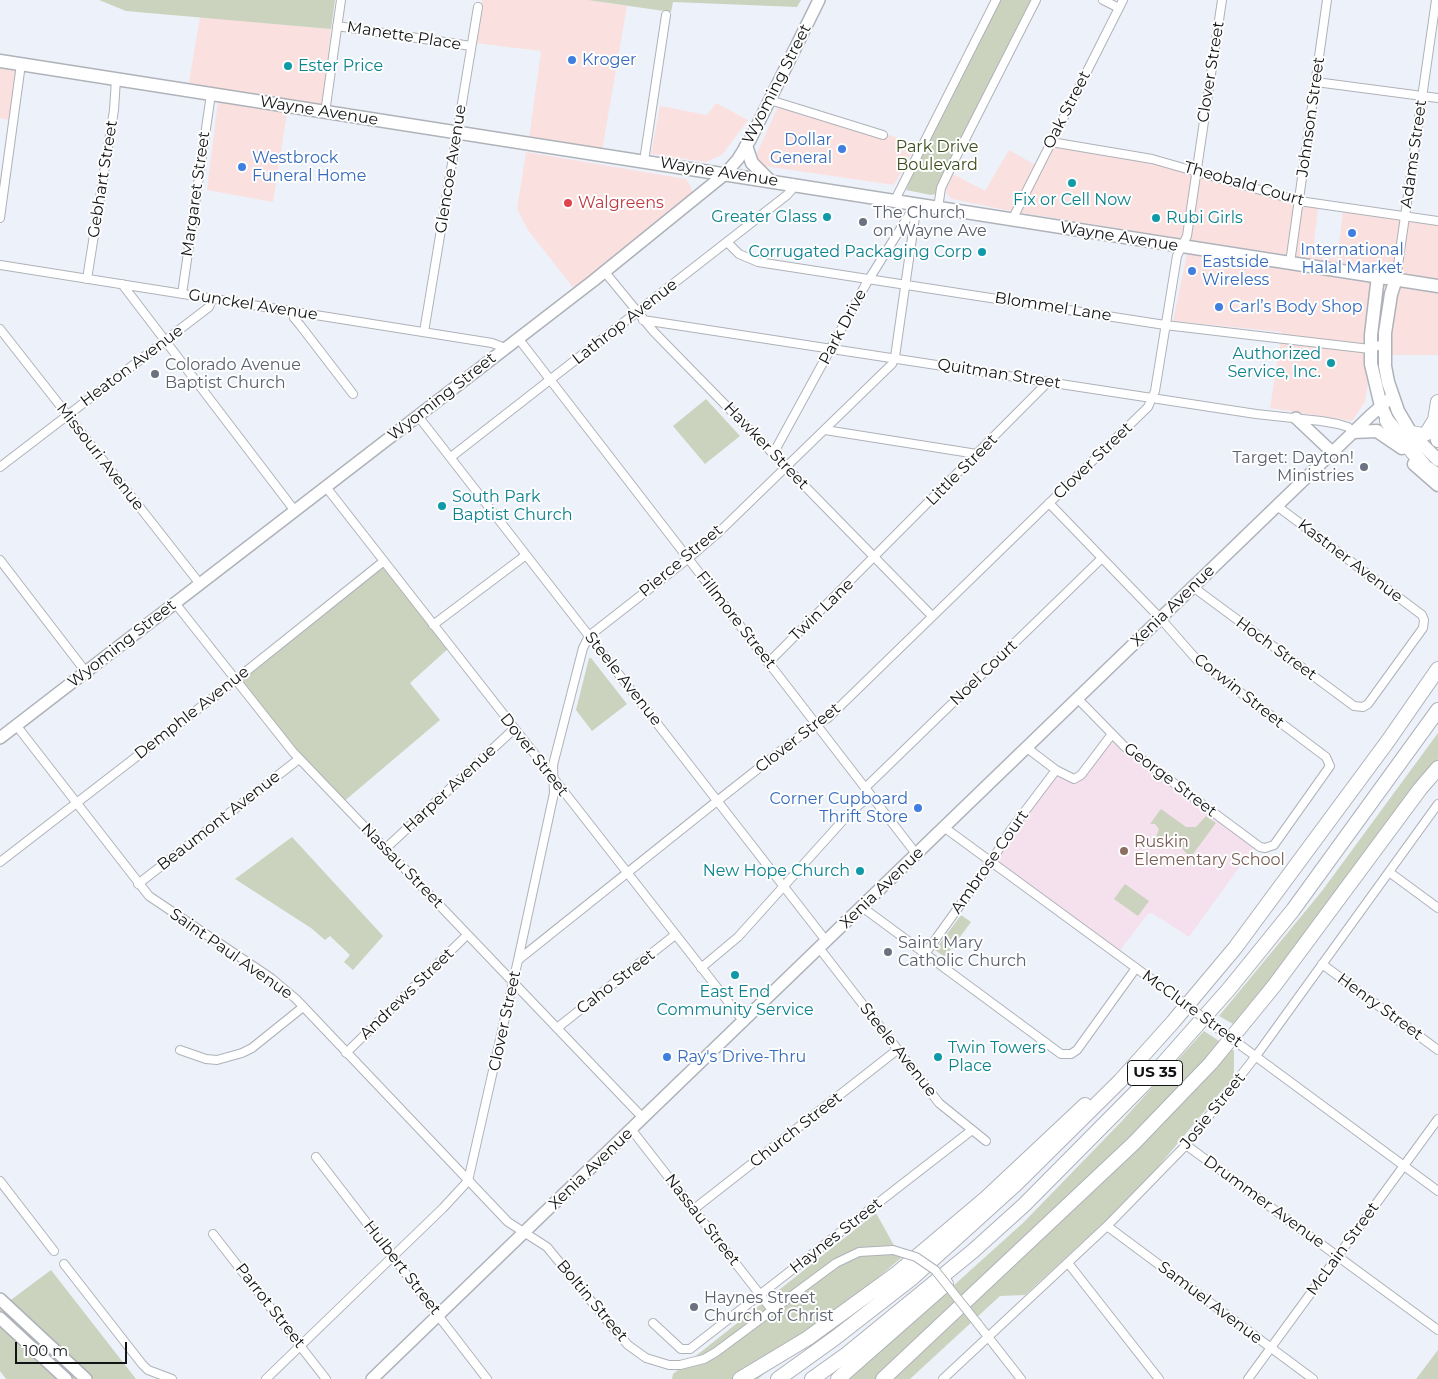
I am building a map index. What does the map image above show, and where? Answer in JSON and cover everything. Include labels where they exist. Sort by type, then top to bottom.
[{"type":"highway","points":[[1438,402],[1435,420],[1438,440]]},
{"type":"highway","points":[[1411,433],[1422,435],[1435,420]]},
{"type":"highway","points":[[1387,421],[1425,466],[1438,476]]},
{"type":"highway","name":"US 35","points":[[778,1379],[836,1338],[911,1279],[1009,1191],[1071,1132],[1173,1022],[1235,948],[1438,669]]},
{"type":"highway","name":"US 35","points":[[812,1379],[908,1305],[1024,1204],[1152,1076],[1229,989],[1304,894],[1438,710]]},
{"type":"highway","points":[[883,1379],[1134,1143],[1211,1063],[1274,986],[1420,789],[1438,768]]},
{"type":"highway","points":[[740,1379],[808,1338],[896,1274],[986,1198],[1173,1022]]},
{"type":"highway","points":[[838,1379],[931,1299],[1024,1204]]},
{"type":"main road","name":"Wayne Avenue","points":[[0,61],[1438,286]]},
{"type":"main road","points":[[746,146],[752,163],[769,180]]},
{"type":"main road","points":[[1378,276],[1370,349],[1373,378],[1381,406],[1402,448],[1421,472],[1438,485]]},
{"type":"main road","points":[[1396,279],[1391,294],[1385,343],[1385,366],[1393,396],[1411,433],[1438,460]]},
{"type":"main road","points":[[1353,432],[1377,431],[1402,448]]},
{"type":"street","points":[[324,113],[341,0]]},
{"type":"street","name":"Wyoming Street","points":[[0,738],[296,511],[604,271],[725,174],[746,146],[819,0]]},
{"type":"street","points":[[895,200],[996,0]]},
{"type":"street","points":[[938,208],[941,188],[1036,0]]},
{"type":"street","points":[[1103,0],[1119,8]]},
{"type":"street","name":"Oak Street","points":[[1012,220],[1123,0]]},
{"type":"street","name":"Clover Street","points":[[468,1181],[518,960],[717,801],[811,728],[828,718],[1148,407],[1153,397],[1177,256],[1187,236],[1222,0]]},
{"type":"street","name":"Johnson Street","points":[[1290,264],[1328,0]]},
{"type":"street","name":"Adams Street","points":[[1396,279],[1436,0]]},
{"type":"street","name":"Glencoe Avenue","points":[[424,332],[478,7]]},
{"type":"street","points":[[644,161],[666,15]]},
{"type":"street","name":"Manette Place","points":[[337,26],[471,46]]},
{"type":"street","points":[[0,218],[21,64]]},
{"type":"street","name":"Gebhart Street","points":[[87,279],[114,110],[116,79]]},
{"type":"street","points":[[1316,82],[1438,98]]},
{"type":"street","name":"Margaret Street","points":[[182,294],[211,94]]},
{"type":"street","points":[[770,100],[882,136]]},
{"type":"street","name":"Theobald Court","points":[[1051,142],[1152,159],[1299,201],[1438,221]]},
{"type":"street","name":"Lathrop Avenue","points":[[451,457],[787,195],[794,187],[792,184]]},
{"type":"street","points":[[895,357],[917,203]]},
{"type":"street","name":"Park Drive","points":[[773,454],[869,279],[917,203]]},
{"type":"street","name":"Blommel Lane","points":[[727,242],[739,254],[758,262],[1165,325],[1370,349],[1385,343]]},
{"type":"street","name":"Gunckel Avenue","points":[[0,265],[492,343],[505,348]]},
{"type":"street","name":"Hawker Street","points":[[604,271],[643,320],[932,616]]},
{"type":"street","points":[[122,284],[296,511]]},
{"type":"street","name":"Heaton Avenue","points":[[0,467],[208,307],[212,298]]},
{"type":"street","points":[[294,311],[300,325],[353,394]]},
{"type":"street","name":"Quitman Street","points":[[643,320],[1338,424],[1348,427],[1353,432]]},
{"type":"street","name":"Missouri Avenue","points":[[0,329],[200,584]]},
{"type":"street","name":"Fillmore Street","points":[[518,338],[917,855]]},
{"type":"street","name":"Pierce Street","points":[[590,636],[688,559],[892,364],[895,357]]},
{"type":"street","name":"Little Street","points":[[875,558],[1049,381]]},
{"type":"street","name":"Xenia Avenue","points":[[372,1379],[945,828],[1332,452],[1393,396]]},
{"type":"street","name":"Steele Avenue","points":[[418,416],[784,887],[897,1050],[939,1103],[986,1141]]},
{"type":"street","points":[[1296,418],[1332,452]]},
{"type":"street","points":[[824,430],[977,454]]},
{"type":"street","name":"Dover Street","points":[[326,487],[626,874],[744,1022]]},
{"type":"street","name":"Corwin Street","points":[[1050,503],[1161,619],[1202,665],[1326,758],[1330,764],[1328,770],[1270,848]]},
{"type":"street","name":"Kastner Avenue","points":[[1276,506],[1422,615],[1424,620],[1423,628],[1368,704],[1361,707]]},
{"type":"street","points":[[433,625],[526,555]]},
{"type":"street","name":"Twin Lane","points":[[768,662],[875,558]]},
{"type":"street","name":"Noel Court","points":[[865,788],[1102,558]]},
{"type":"street","points":[[0,560],[86,672]]},
{"type":"street","name":"Demphle Avenue","points":[[0,862],[224,689],[234,679],[384,561]]},
{"type":"street","name":"Hoch Street","points":[[1194,587],[1354,706],[1361,707]]},
{"type":"street","name":"Nassau Street","points":[[175,603],[274,732],[643,1118]]},
{"type":"street","points":[[518,960],[554,793],[553,765],[584,648],[590,636]]},
{"type":"street","name":"George Street","points":[[1078,699],[1131,752],[1260,847],[1270,848]]},
{"type":"street","name":"Saint Paul Avenue","points":[[16,725],[138,884],[161,906],[271,978],[303,1006],[468,1181],[508,1222],[523,1234]]},
{"type":"street","name":"Harper Avenue","points":[[385,849],[514,730]]},
{"type":"street","points":[[1027,748],[1071,779],[1078,778],[1112,734]]},
{"type":"street","name":"Beaumont Avenue","points":[[138,884],[299,759]]},
{"type":"street","name":"Ambrose Court","points":[[925,954],[991,862],[1010,831],[1056,770]]},
{"type":"street","points":[[701,968],[725,950],[846,817],[861,803],[872,797]]},
{"type":"street","name":"Josie Street","points":[[943,1379],[1107,1226],[1186,1146],[1256,1056],[1438,804]]},
{"type":"street","name":"McClure Street","points":[[945,828],[1438,1190]]},
{"type":"street","points":[[1389,872],[1438,908]]},
{"type":"street","points":[[862,907],[1061,1054],[1070,1054],[1077,1050],[1136,968]]},
{"type":"street","name":"Andrews Street","points":[[346,1053],[468,935]]},
{"type":"street","name":"Caho Street","points":[[557,1028],[675,935]]},
{"type":"street","name":"Henry Street","points":[[1322,964],[1438,1050]]},
{"type":"street","points":[[180,1050],[206,1060],[217,1060],[242,1053],[252,1048],[303,1006]]},
{"type":"street","name":"Church Street","points":[[694,1209],[897,1050]]},
{"type":"street","name":"McLain Street","points":[[1248,1379],[1438,1119]]},
{"type":"street","name":"Nassau Street","points":[[631,1130],[772,1310]]},
{"type":"street","name":"Haynes Street","points":[[653,1323],[681,1349],[690,1349],[972,1130]]},
{"type":"street","name":"Drummer Avenue","points":[[1186,1146],[1438,1330]]},
{"type":"street","name":"Hulbert Street","points":[[316,1157],[487,1379]]},
{"type":"street","points":[[0,1181],[54,1251]]},
{"type":"street","points":[[266,1379],[393,1257],[468,1181]]},
{"type":"street","name":"Samuel Avenue","points":[[1107,1226],[1313,1379]]},
{"type":"street","name":"Parrot Street","points":[[213,1234],[326,1379]]},
{"type":"street","name":"Boltin Street","points":[[523,1234],[547,1247],[628,1345],[657,1363],[680,1365],[704,1359],[819,1273],[848,1256],[873,1249],[893,1250],[916,1258],[935,1270],[1021,1379]]},
{"type":"street","points":[[1068,1263],[1159,1379]]},
{"type":"street","points":[[64,1264],[142,1364],[154,1372],[172,1379]]},
{"type":"street","points":[[0,1299],[86,1379]]},
{"type":"street","points":[[0,1318],[66,1379]]},
{"type":"shaded area","points":[[482,0],[588,0],[627,6],[602,151],[529,139],[541,51],[475,43]]},
{"type":"shaded area","points":[[200,17],[331,29],[322,109],[188,88]]},
{"type":"shaded area","points":[[0,68],[18,69],[9,120],[0,118]]},
{"type":"shaded area","points":[[781,100],[917,144],[894,185],[764,166],[759,161],[757,153]]},
{"type":"shaded area","points":[[218,102],[287,113],[273,202],[207,190]]},
{"type":"shaded area","points":[[716,103],[748,120],[722,155],[706,162],[651,154],[660,106],[707,115]]},
{"type":"shaded area","points":[[1052,146],[1143,160],[1318,208],[1312,257],[1337,258],[1343,212],[1438,224],[1438,355],[1365,355],[1368,382],[1365,402],[1352,421],[1270,408],[1282,332],[1173,321],[1190,240],[1011,211],[952,199],[947,194],[946,190],[953,174],[985,191],[1009,150],[1037,166]]},
{"type":"shaded area","points":[[526,152],[686,179],[692,189],[691,196],[574,289],[528,230],[517,209]]},
{"type":"shaded area","name":"Ruskin Elementary School","points":[[1112,734],[1256,844],[1189,937],[1152,913],[1148,914],[1117,954],[991,859],[1056,770],[1074,779]]},
{"type":"green space","points":[[99,0],[335,0],[331,29],[126,11]]},
{"type":"green space","points":[[588,0],[801,0],[797,7],[673,2],[671,12]]},
{"type":"green space","name":"Park Drive Boulevard","points":[[996,0],[1036,0],[941,188],[937,188],[935,194],[931,195],[906,190],[909,183],[906,179]]},
{"type":"green space","points":[[706,399],[740,436],[705,464],[673,426]]},
{"type":"green space","points":[[384,561],[450,647],[410,683],[440,720],[342,803],[234,679]]},
{"type":"green space","points":[[589,658],[591,658],[627,704],[592,731],[576,710]]},
{"type":"green space","points":[[1438,733],[1438,759],[1427,771],[1322,916],[1233,1024],[1219,1016],[1322,891]]},
{"type":"green space","points":[[1161,809],[1186,827],[1196,827],[1206,816],[1216,823],[1193,854],[1187,854],[1175,841],[1168,840],[1164,842],[1156,837],[1159,829],[1155,824],[1150,824]]},
{"type":"green space","points":[[292,837],[383,936],[353,970],[344,962],[350,955],[330,936],[325,940],[311,928],[235,879]]},
{"type":"green space","points":[[1125,884],[1149,901],[1138,916],[1114,899]]},
{"type":"green space","points":[[961,915],[971,922],[945,957],[935,950]]},
{"type":"green space","points":[[1204,1031],[1234,1051],[1234,1076],[1137,1192],[1025,1295],[1000,1296],[910,1379],[850,1379],[1024,1222],[1120,1123]]},
{"type":"green space","points":[[876,1213],[901,1258],[758,1379],[672,1379],[673,1374]]},
{"type":"green space","points":[[51,1270],[136,1379],[6,1379],[0,1371],[0,1308]]},
{"type":"green space","points":[[1438,1350],[1438,1379],[1416,1379]]},
{"type":"place","name":"Kroger","points":[[572,60]]},
{"type":"place","name":"Ester Price","points":[[288,66]]},
{"type":"place","name":"Dollar General","points":[[842,149]]},
{"type":"place","name":"Westbrock Funeral Home","points":[[242,167]]},
{"type":"place","name":"Fix or Cell Now","points":[[1072,183]]},
{"type":"place","name":"Walgreens","points":[[568,203]]},
{"type":"place","name":"Greater Glass","points":[[827,217]]},
{"type":"place","name":"Rubi Girls","points":[[1156,218]]},
{"type":"place","name":"The Church on Wayne Ave","points":[[863,222]]},
{"type":"place","name":"International Halal Market","points":[[1352,233]]},
{"type":"place","name":"Corrugated Packaging Corp","points":[[982,252]]},
{"type":"place","name":"Eastside Wireless","points":[[1192,271]]},
{"type":"place","name":"Carl’s Body Shop","points":[[1219,307]]},
{"type":"place","name":"Authorized Service, Inc.","points":[[1331,363]]},
{"type":"place","name":"Colorado Avenue Baptist Church","points":[[155,374]]},
{"type":"place","name":"Target: Dayton! Ministries","points":[[1364,467]]},
{"type":"place","name":"South Park Baptist Church","points":[[442,506]]},
{"type":"place","name":"Corner Cupboard Thrift Store","points":[[918,808]]},
{"type":"place","name":"Ruskin Elementary School","points":[[1124,851]]},
{"type":"place","name":"New Hope Church","points":[[860,871]]},
{"type":"place","name":"Saint Mary Catholic Church","points":[[888,952]]},
{"type":"place","name":"East End Community Service","points":[[735,975]]},
{"type":"place","name":"Ray's Drive-Thru","points":[[667,1057]]},
{"type":"place","name":"Twin Towers Place","points":[[938,1057]]},
{"type":"place","name":"Haynes Street Church of Christ","points":[[694,1307]]}]
